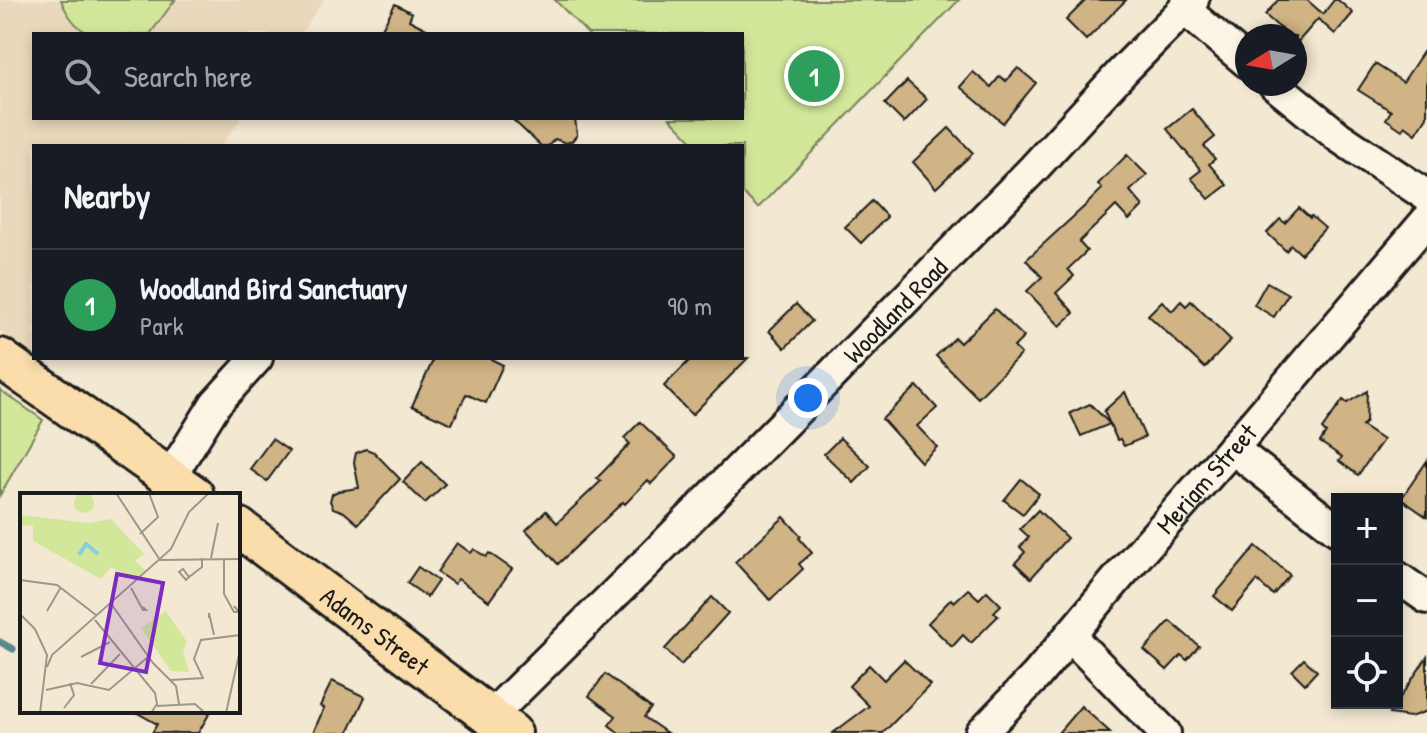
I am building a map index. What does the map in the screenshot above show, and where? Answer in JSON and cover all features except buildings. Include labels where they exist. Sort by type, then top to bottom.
[{"type":"main road","points":[[0,358],[182,486]]},
{"type":"main road","name":"Adams Street","points":[[240,529],[501,725]]},
{"type":"street","points":[[1188,5],[1235,50]]},
{"type":"street","name":"Woodland Road","points":[[501,725],[647,562],[1034,168],[1188,5]]},
{"type":"street","points":[[1289,96],[1339,137],[1427,196]]},
{"type":"street","name":"Meriam Street","points":[[981,733],[1036,676],[1427,220]]},
{"type":"street","points":[[182,486],[216,403],[255,360]]},
{"type":"street","points":[[1232,448],[1331,525]]},
{"type":"street","points":[[1403,581],[1427,598]]},
{"type":"street","points":[[1070,636],[1165,733]]},
{"type":"shaded area","points":[[0,0],[324,0],[301,32],[32,32],[32,120],[240,120],[222,144],[32,144],[32,354],[0,331]]},
{"type":"green space","points":[[61,0],[175,0],[151,32],[88,32],[69,15]]},
{"type":"green space","points":[[555,0],[959,0],[758,208],[744,194],[744,144],[695,144],[672,120],[744,120],[744,32],[586,32]]},
{"type":"green space","points":[[0,390],[43,420],[0,495]]},
{"type":"waterway","points":[[0,642],[13,649]]},
{"type":"place","name":"Woodland Bird Sanctuary","points":[[814,76]]}]
